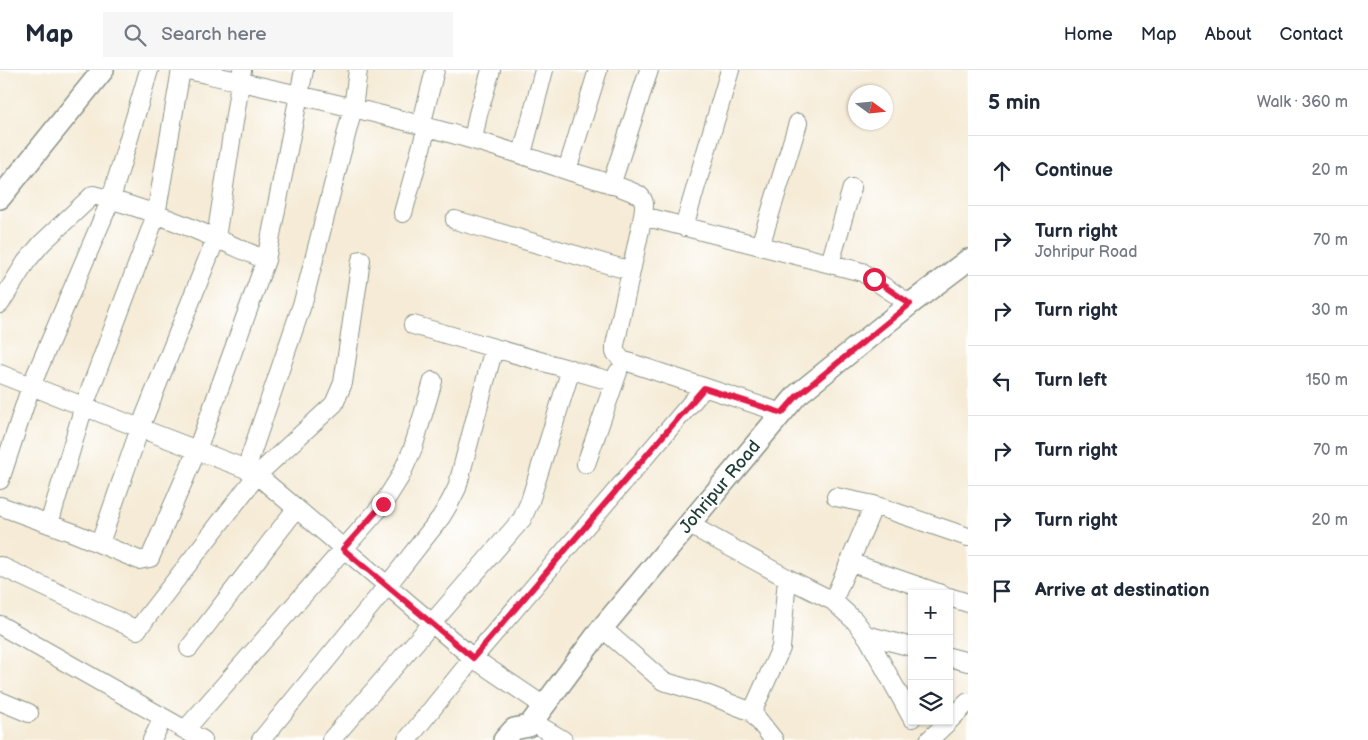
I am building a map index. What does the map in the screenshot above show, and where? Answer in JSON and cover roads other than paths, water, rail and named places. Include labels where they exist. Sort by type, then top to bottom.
[{"type":"street","points":[[0,198],[103,70]]},
{"type":"street","points":[[0,480],[31,386],[111,199],[149,70]]},
{"type":"street","points":[[49,524],[84,406],[156,215],[182,70]]},
{"type":"street","points":[[188,70],[241,76],[300,96],[424,126],[522,154],[635,193],[643,199],[643,216],[615,352],[622,360],[782,413]]},
{"type":"street","points":[[0,506],[100,543],[139,560],[150,558],[196,450],[266,260],[304,70]]},
{"type":"street","points":[[252,472],[303,302],[353,108],[358,70]]},
{"type":"street","points":[[404,213],[435,70]]},
{"type":"street","points":[[473,140],[490,70]]},
{"type":"street","points":[[522,154],[544,70]]},
{"type":"street","points":[[567,170],[598,70]]},
{"type":"street","points":[[611,185],[649,70]]},
{"type":"street","points":[[684,227],[730,70]]},
{"type":"street","points":[[100,543],[140,428],[216,238],[241,76]]},
{"type":"street","points":[[760,246],[798,122]]},
{"type":"street","points":[[830,263],[852,188]]},
{"type":"street","points":[[0,304],[26,262],[42,243],[93,195],[111,199],[156,215],[266,260]]},
{"type":"street","points":[[643,216],[862,272],[910,304]]},
{"type":"street","points":[[454,220],[631,271]]},
{"type":"street","points":[[0,566],[137,630],[252,472],[330,410],[339,395],[343,383],[361,260]]},
{"type":"street","name":"Johripur Road","points":[[504,740],[514,729],[534,724],[602,628],[797,396],[910,304],[967,263]]},
{"type":"street","points":[[413,325],[614,382]]},
{"type":"street","points":[[261,740],[441,517],[457,488],[494,348]]},
{"type":"street","points":[[586,464],[622,360]]},
{"type":"street","points":[[331,740],[522,519],[530,501],[572,369]]},
{"type":"street","points":[[0,374],[252,472],[473,658],[534,724],[563,740]]},
{"type":"street","points":[[185,730],[383,504],[400,477],[413,448],[434,381]]},
{"type":"street","points":[[407,740],[473,658],[704,388]]},
{"type":"street","points":[[836,497],[874,505],[968,537]]},
{"type":"street","points":[[833,601],[874,505]]},
{"type":"street","points":[[189,648],[296,509]]},
{"type":"street","points":[[688,524],[833,601],[854,620],[866,635],[908,711]]},
{"type":"street","points":[[850,562],[930,590]]},
{"type":"street","points":[[752,712],[781,648],[787,578]]},
{"type":"street","points":[[953,598],[968,603]]},
{"type":"street","points":[[602,628],[663,681],[709,695],[752,712],[774,740]]},
{"type":"street","points":[[2,630],[203,740]]},
{"type":"street","points":[[866,635],[908,646]]},
{"type":"street","points":[[953,658],[968,662]]},
{"type":"street","points":[[0,701],[29,713]]},
{"type":"street","points":[[953,717],[968,702]]},
{"type":"street","points":[[152,740],[163,718]]},
{"type":"street","points":[[916,725],[924,740]]},
{"type":"street","points":[[930,740],[945,725]]}]
